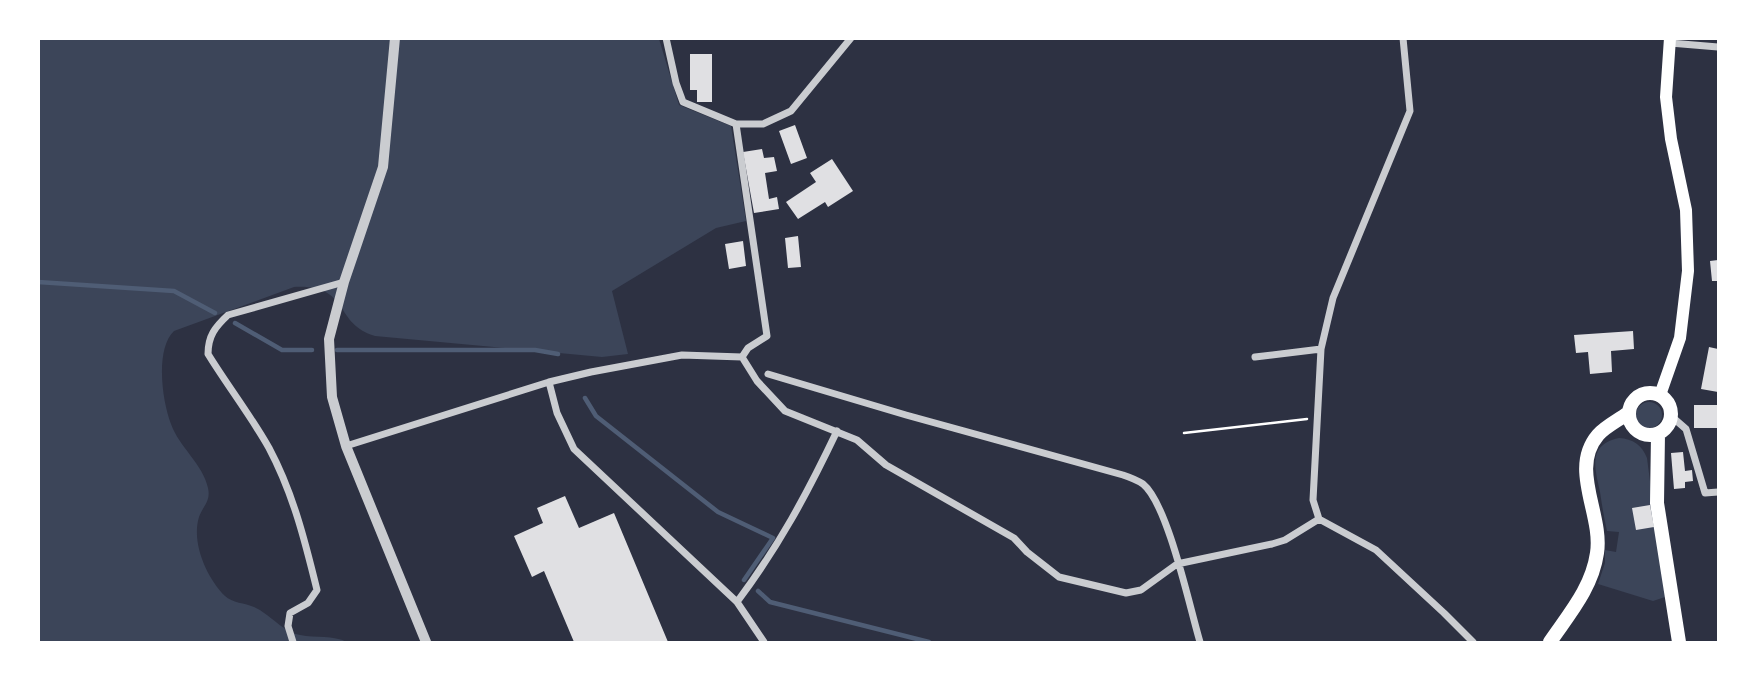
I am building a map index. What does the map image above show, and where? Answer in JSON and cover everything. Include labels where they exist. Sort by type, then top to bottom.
[{"type":"main road","points":[[1660,395],[1680,338],[1688,271],[1686,210],[1671,139],[1666,97],[1670,41]]},
{"type":"main road","points":[[1600,432],[1637,432],[1651,436],[1658,434],[1667,427],[1671,416],[1669,404],[1660,395],[1646,393],[1630,406],[1629,420],[1637,432]]},
{"type":"main road","points":[[1550,642],[1584,593],[1594,570],[1598,549],[1597,527],[1585,463],[1590,446],[1600,432],[1628,413]]},
{"type":"main road","points":[[1658,434],[1657,503],[1679,642]]},
{"type":"street","points":[[396,38],[383,167],[344,282],[329,339],[332,397],[346,446],[426,642]]},
{"type":"street","points":[[666,38],[683,102],[736,124],[763,124],[791,111],[851,38]]},
{"type":"street","points":[[1403,38],[1410,111],[1333,298],[1321,349],[1312,500],[1319,519],[1376,550],[1473,642]]},
{"type":"street","points":[[1670,41],[1718,47]]},
{"type":"street","points":[[736,124],[767,336],[748,348],[742,357]]},
{"type":"street","points":[[293,642],[288,626],[290,613],[308,603],[317,590],[302,529],[291,495],[268,447],[208,354],[208,340],[217,325],[228,315],[344,282]]},
{"type":"street","points":[[1255,357],[1321,349]]},
{"type":"street","points":[[346,446],[549,382],[681,355],[742,357]]},
{"type":"street","points":[[742,357],[757,381],[785,411],[856,440],[886,466],[1014,538],[1059,578],[1126,593],[1141,590],[1177,564],[1272,544],[1284,540],[1319,519]]},
{"type":"street","points":[[768,373],[906,415],[1123,475],[1143,484],[1153,495],[1167,530],[1200,642]]},
{"type":"street","points":[[549,382],[557,413],[574,449],[737,602],[764,642]]},
{"type":"street","points":[[1671,416],[1686,429],[1705,493],[1718,492]]},
{"type":"street","points":[[737,602],[779,544],[805,499],[837,431]]},
{"type":"path","points":[[1184,433],[1317,418]]},
{"type":"shaded area","points":[[38,39],[659,39],[679,105],[731,126],[746,221],[716,228],[612,291],[628,354],[602,357],[375,336],[353,323],[334,298],[325,292],[294,287],[174,331],[164,350],[163,389],[175,432],[201,471],[208,488],[208,500],[199,517],[197,538],[202,559],[212,580],[228,598],[260,610],[294,633],[347,642],[39,642]]},
{"type":"shaded area","points":[[1649,402],[1658,406],[1662,415],[1658,424],[1649,428],[1640,424],[1636,415],[1640,406]]},
{"type":"shaded area","points":[[1619,438],[1636,444],[1647,458],[1665,597],[1653,601],[1598,584],[1605,563],[1605,550],[1616,552],[1619,532],[1607,531],[1596,474],[1596,459],[1602,446]]},
{"type":"building","points":[[690,54],[712,54],[712,102],[697,102],[697,90],[690,90]]},
{"type":"building","points":[[795,125],[807,158],[791,164],[779,131]]},
{"type":"building","points":[[762,149],[764,158],[774,157],[777,171],[765,173],[769,199],[777,197],[779,209],[754,213],[743,152]]},
{"type":"building","points":[[832,159],[853,191],[828,207],[825,202],[798,219],[786,202],[816,182],[810,173]]},
{"type":"building","points":[[798,236],[801,267],[788,268],[785,238]]},
{"type":"building","points":[[743,241],[746,266],[729,269],[725,244]]},
{"type":"building","points":[[1718,260],[1718,281],[1712,281],[1710,261]]},
{"type":"building","points":[[1633,331],[1634,349],[1611,351],[1612,372],[1590,374],[1588,352],[1576,353],[1574,335]]},
{"type":"building","points":[[1709,347],[1718,349],[1718,392],[1701,389]]},
{"type":"building","points":[[1694,405],[1718,405],[1718,428],[1694,428]]},
{"type":"building","points":[[1683,452],[1685,471],[1692,470],[1693,481],[1685,482],[1685,488],[1674,489],[1671,453]]},
{"type":"building","points":[[565,496],[579,528],[614,513],[668,642],[574,642],[544,571],[532,577],[514,536],[543,523],[537,508]]},
{"type":"building","points":[[1650,505],[1654,527],[1636,530],[1632,508]]},
{"type":"waterway","points":[[38,282],[174,291],[215,313]]},
{"type":"waterway","points":[[235,323],[282,350],[312,350]]},
{"type":"waterway","points":[[337,350],[535,350],[558,354]]},
{"type":"waterway","points":[[585,398],[596,416],[718,512],[773,538],[744,580]]},
{"type":"waterway","points":[[758,591],[770,602],[929,642]]}]
